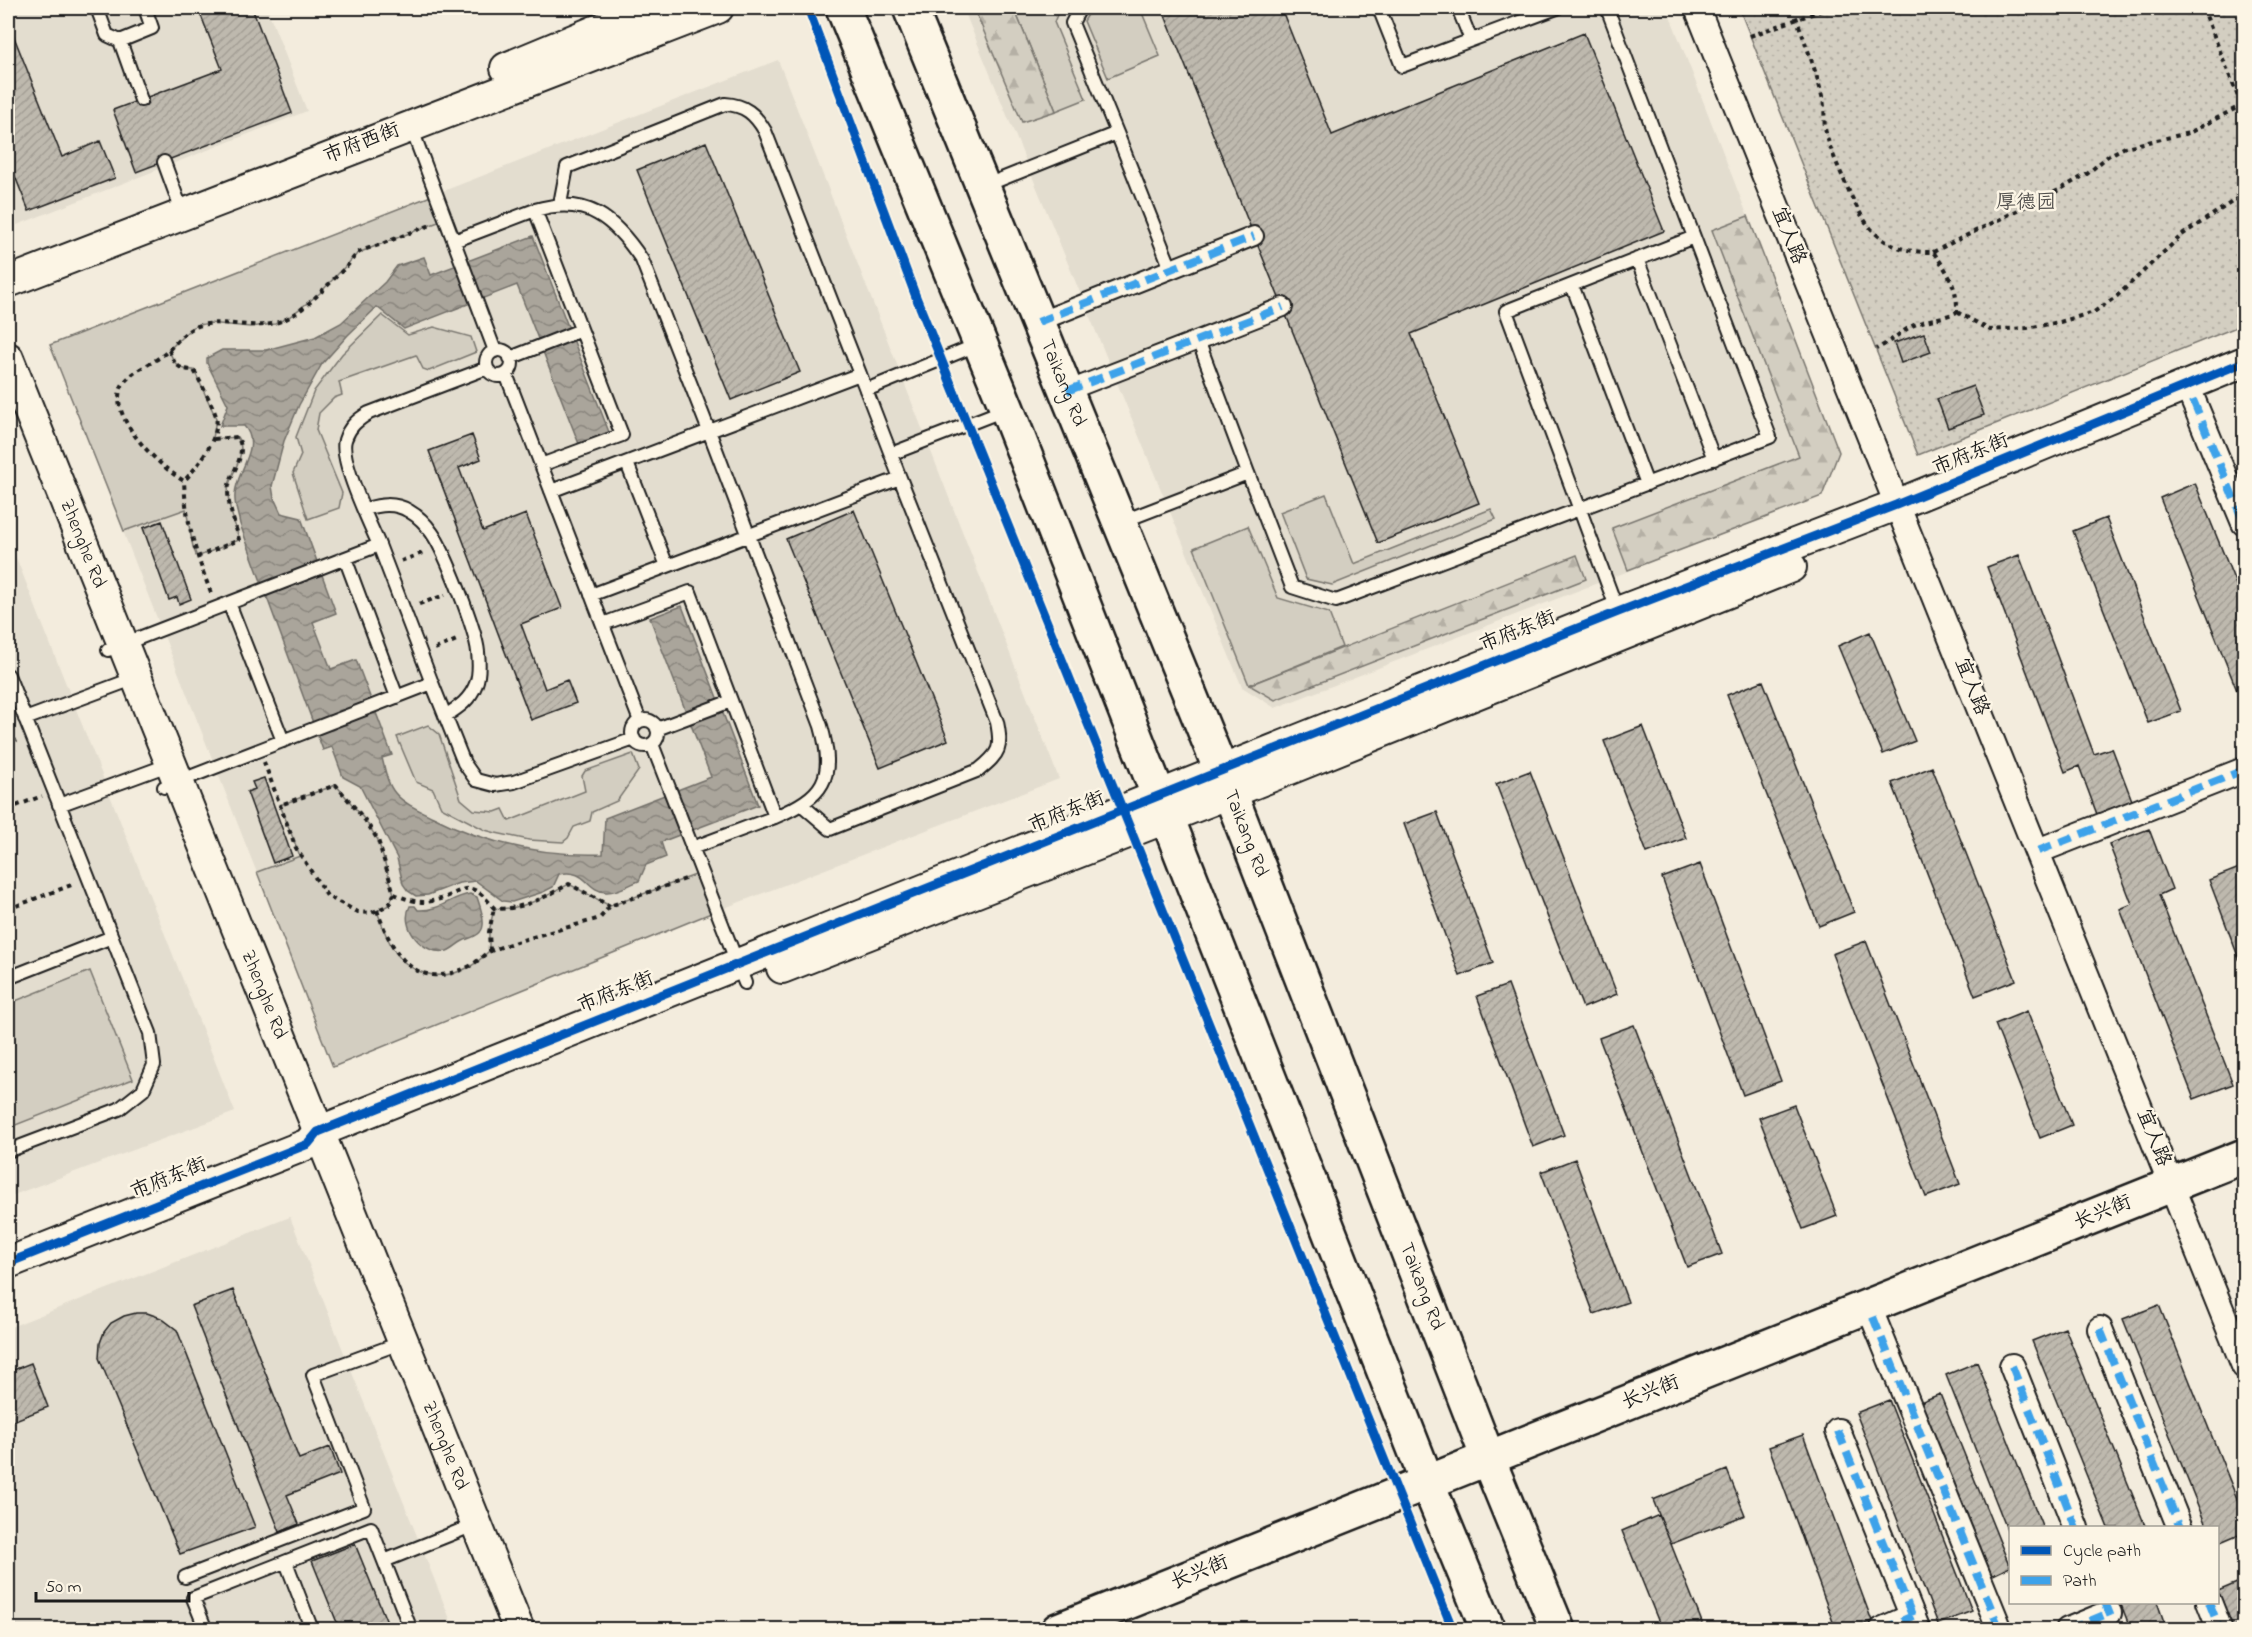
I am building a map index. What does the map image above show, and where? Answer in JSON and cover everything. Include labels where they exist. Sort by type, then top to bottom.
[{"type":"main road","points":[[843,8],[1164,806],[1431,1491],[1488,1629]]},
{"type":"main road","name":"Taikang Rd","points":[[910,8],[1226,782],[1491,1467],[1558,1629]]},
{"type":"main road","name":"长兴街","points":[[1491,1467],[1875,1320],[2181,1191],[2244,1156]]},
{"type":"main road","name":"长兴街","points":[[1109,1629],[1431,1491],[2181,1191],[2244,1176]]},
{"type":"main road","name":"长兴街","points":[[1058,1629],[1431,1491]]},
{"type":"street","name":"市府西街","points":[[8,282],[180,206],[650,8]]},
{"type":"street","name":"市府西街","points":[[8,264],[410,126],[718,8]]},
{"type":"street","name":"宜人路","points":[[1696,8],[1906,512],[2181,1191],[2244,1335]]},
{"type":"street","name":"宜人路","points":[[1713,8],[1906,512]]},
{"type":"street","points":[[1038,322],[1254,236]]},
{"type":"street","points":[[1066,391],[1282,307]]},
{"type":"street","name":"Zhenghe Rd","points":[[8,358],[166,779],[316,1146],[519,1629]]},
{"type":"street","name":"市府东街","points":[[1906,512],[2244,362]]},
{"type":"street","name":"市府东街","points":[[8,1278],[316,1146],[741,973],[2244,379]]},
{"type":"street","points":[[2193,400],[2219,457],[2244,523]]},
{"type":"street","name":"Zhenghe Rd","points":[[8,406],[115,647],[122,683],[166,779]]},
{"type":"street","points":[[2043,849],[2244,770]]},
{"type":"street","name":"市府东街","points":[[8,1263],[316,1146]]},
{"type":"street","name":"Zhenghe Rd","points":[[316,1146],[392,1346],[505,1629]]},
{"type":"street","name":"宜人路","points":[[2181,1191],[2244,1366]]},
{"type":"street","points":[[1875,1320],[2000,1629]]},
{"type":"street","points":[[2100,1329],[2179,1526]]},
{"type":"street","points":[[2012,1366],[2076,1526]]},
{"type":"street","points":[[1838,1431],[1916,1623],[1881,1629]]},
{"type":"street","points":[[2211,1604],[2220,1629]]},
{"type":"street","points":[[2068,1629],[2110,1615]]},
{"type":"lane","points":[[97,8],[107,35],[120,40],[152,28],[145,8]]},
{"type":"lane","points":[[1080,8],[1072,22],[1171,269]]},
{"type":"lane","points":[[1379,8],[1402,66],[1471,40],[1536,11],[1557,8]]},
{"type":"lane","points":[[1458,8],[1471,40]]},
{"type":"lane","points":[[1198,340],[1292,587],[1336,601],[1770,438],[1607,8]]},
{"type":"lane","points":[[120,40],[141,100]]},
{"type":"lane","points":[[560,204],[567,167],[725,104],[739,105],[756,116],[765,131],[997,722],[1001,741],[995,757],[979,770],[830,830],[802,806]]},
{"type":"lane","points":[[410,126],[495,351]]},
{"type":"lane","points":[[983,186],[1117,133]]},
{"type":"lane","points":[[164,162],[180,206]]},
{"type":"lane","points":[[454,242],[535,210],[560,204],[567,204],[601,215],[629,241],[642,260],[709,431],[821,726],[827,748],[828,768],[821,787],[802,806],[775,818],[689,843]]},
{"type":"lane","points":[[535,210],[577,331],[622,435],[541,465]]},
{"type":"lane","points":[[1622,623],[1506,311],[1694,237]]},
{"type":"lane","points":[[1637,259],[1714,459]]},
{"type":"lane","points":[[1572,285],[1647,484]]},
{"type":"lane","points":[[510,358],[577,331]]},
{"type":"lane","points":[[866,390],[980,344]]},
{"type":"lane","points":[[495,351],[503,351],[510,358],[511,365],[506,374],[496,376],[487,368],[486,360],[495,351]]},
{"type":"lane","points":[[487,368],[359,418],[350,427],[344,442],[345,458],[445,716],[464,763],[476,780],[495,785],[514,782],[634,739]]},
{"type":"lane","points":[[506,374],[640,721]]},
{"type":"lane","points":[[551,491],[860,374]]},
{"type":"lane","points":[[891,454],[1006,409]]},
{"type":"lane","points":[[627,463],[667,566]]},
{"type":"lane","points":[[1121,523],[1248,473]]},
{"type":"lane","points":[[591,595],[900,478]]},
{"type":"lane","points":[[365,509],[381,504],[407,510],[419,518],[431,531],[440,546],[474,634],[479,669],[477,683],[470,696],[462,705],[445,716]]},
{"type":"lane","points":[[115,647],[379,545]]},
{"type":"lane","points":[[345,558],[397,697]]},
{"type":"lane","points":[[603,624],[690,592],[726,703],[775,818]]},
{"type":"lane","points":[[229,603],[283,741]]},
{"type":"lane","points":[[8,675],[150,1033],[154,1065],[143,1090],[118,1108],[8,1151]]},
{"type":"lane","points":[[25,719],[122,683]]},
{"type":"lane","points":[[59,805],[166,779],[260,750],[432,683]]},
{"type":"lane","points":[[657,729],[726,703]]},
{"type":"lane","points":[[649,720],[657,729],[657,737],[651,744],[640,744],[634,739],[632,730],[640,721],[649,720]]},
{"type":"lane","points":[[651,744],[741,973]]},
{"type":"lane","points":[[8,978],[112,938]]},
{"type":"lane","points":[[185,1577],[364,1508],[313,1375],[392,1346]]},
{"type":"lane","points":[[206,1629],[193,1598],[371,1528],[411,1629]]},
{"type":"lane","points":[[384,1560],[464,1529]]},
{"type":"lane","points":[[286,1562],[312,1629]]},
{"type":"path","points":[[1793,8],[1823,101],[1825,129],[1859,211],[1870,229],[1889,244],[1912,252],[1933,252],[2059,190],[2087,174],[2108,156],[2124,147],[2189,133],[2242,105]]},
{"type":"path","points":[[1750,36],[1829,8]]},
{"type":"path","points":[[2203,8],[2244,112]]},
{"type":"path","points":[[1957,312],[1990,330],[2027,328],[2060,322],[2094,312],[2117,296],[2182,235],[2244,194]]},
{"type":"path","points":[[184,481],[169,472],[140,441],[122,415],[118,398],[126,381],[169,350],[195,327],[209,323],[250,327],[275,324],[289,317],[320,293],[358,253],[446,219]]},
{"type":"path","points":[[1933,252],[1944,266],[1958,297],[1957,312]]},
{"type":"path","points":[[1876,349],[1889,343],[1914,325],[1957,312]]},
{"type":"path","points":[[169,350],[174,364],[183,370],[194,370],[216,418],[213,440],[195,469],[184,481],[188,521],[197,557],[216,608]]},
{"type":"path","points":[[197,557],[239,540],[228,487],[240,452],[240,441],[237,437],[213,440]]},
{"type":"path","points":[[423,603],[457,590]]},
{"type":"path","points":[[260,750],[280,805],[296,848],[327,896],[358,912],[372,913],[389,905],[394,894],[378,840],[365,820],[336,785],[280,805]]},
{"type":"path","points":[[8,809],[54,791]]},
{"type":"path","points":[[377,910],[389,942],[398,955],[413,969],[427,975],[451,974],[472,966],[490,951],[600,918],[610,906],[701,873]]},
{"type":"path","points":[[8,909],[89,879]]},
{"type":"path","points":[[394,894],[409,900],[430,902],[455,891],[469,888],[478,891],[494,908],[503,909],[531,902],[568,884],[610,906]]},
{"type":"path","points":[[490,951],[489,932],[494,908]]},
{"type":"shaded area","points":[[8,8],[267,8],[307,111],[17,225],[8,218]]},
{"type":"shaded area","points":[[963,8],[1667,8],[1839,452],[1822,496],[1275,708],[1242,687]]},
{"type":"shaded area","points":[[778,60],[1059,779],[701,917],[333,1067],[50,345]]},
{"type":"shaded area","points":[[8,537],[235,1112],[8,1197]]},
{"type":"shaded area","points":[[290,1217],[454,1629],[8,1630],[8,1328]]},
{"type":"green space","points":[[974,8],[1014,8],[1056,111],[1022,122]]},
{"type":"green space","points":[[1014,8],[1060,8],[1054,22],[1086,99],[1056,111]]},
{"type":"green space","points":[[1092,8],[1140,8],[1160,56],[1108,78],[1084,21]]},
{"type":"green space","name":"厚德园","points":[[1739,8],[2244,8],[2244,324],[1918,455]]},
{"type":"green space","points":[[436,194],[446,219],[358,253],[320,293],[289,317],[275,324],[250,327],[209,323],[195,326],[169,350],[177,365],[184,369],[194,370],[216,418],[213,439],[237,437],[240,443],[239,461],[228,492],[239,540],[197,557],[186,509],[124,531],[50,345]]},
{"type":"green space","points":[[1748,216],[1839,452],[1822,496],[1628,570],[1612,528],[1799,456],[1712,230]]},
{"type":"green space","points":[[382,315],[408,335],[434,327],[471,337],[476,352],[429,371],[423,369],[416,355],[339,382],[342,395],[334,398],[319,413],[316,430],[342,493],[339,508],[308,519],[293,473],[301,455],[296,437],[314,391],[342,354]]},
{"type":"green space","points":[[1326,494],[1354,564],[1491,509],[1496,519],[1332,585],[1306,579],[1280,512]]},
{"type":"green space","points":[[1248,526],[1278,598],[1329,613],[1342,647],[1249,685],[1194,548]]},
{"type":"green space","points":[[1577,555],[1586,579],[1275,700],[1249,685]]},
{"type":"green space","points":[[428,725],[439,734],[461,799],[474,810],[495,812],[503,809],[509,821],[585,791],[582,776],[585,771],[633,754],[639,770],[617,801],[592,812],[590,821],[574,827],[563,842],[529,840],[496,833],[485,830],[441,807],[433,789],[416,782],[397,737]]},
{"type":"green space","points":[[336,785],[365,820],[378,840],[394,894],[389,905],[377,911],[387,938],[404,962],[424,973],[435,975],[459,971],[483,957],[489,951],[489,932],[494,908],[513,908],[523,905],[569,884],[610,906],[701,873],[716,911],[333,1067],[257,872],[300,856],[280,805]]},
{"type":"green space","points":[[90,971],[133,1079],[8,1128],[8,1004]]},
{"type":"water","points":[[533,236],[609,432],[579,444],[517,285],[404,329],[377,307],[322,364],[299,405],[284,441],[272,486],[274,498],[281,513],[301,518],[336,613],[313,622],[331,669],[356,660],[392,755],[382,758],[388,781],[395,793],[408,804],[453,826],[494,841],[559,853],[603,854],[605,818],[711,777],[650,618],[682,606],[758,805],[661,842],[666,857],[646,865],[639,881],[614,891],[599,891],[581,877],[568,873],[559,874],[553,887],[512,902],[503,901],[476,881],[459,883],[428,895],[416,896],[403,884],[397,858],[360,786],[343,777],[332,747],[323,750],[236,509],[236,487],[250,451],[249,434],[244,426],[220,426],[228,405],[207,363],[207,358],[222,350],[266,350],[315,337],[341,323],[385,282],[397,266],[424,257],[431,275]]},
{"type":"water","points":[[470,894],[477,897],[482,915],[483,925],[478,934],[447,951],[430,949],[415,938],[408,923],[407,914],[410,906],[415,906],[418,910],[426,910]]},
{"type":"building","points":[[198,8],[252,8],[292,113],[136,172],[113,110],[222,69]]},
{"type":"building","points":[[1162,8],[1281,8],[1332,135],[1584,33],[1664,231],[1411,334],[1479,503],[1378,543]]},
{"type":"building","points":[[8,22],[62,157],[100,141],[115,178],[29,211],[8,159]]},
{"type":"building","points":[[706,142],[800,372],[731,400],[637,170]]},
{"type":"building","points":[[1924,333],[1931,352],[1901,363],[1894,343]]},
{"type":"building","points":[[1973,386],[1984,415],[1948,428],[1937,399]]},
{"type":"building","points":[[472,435],[481,459],[459,468],[483,531],[526,514],[562,608],[521,624],[545,689],[567,680],[576,703],[531,720],[429,451]]},
{"type":"building","points":[[2195,483],[2244,604],[2244,708],[2160,498]]},
{"type":"building","points":[[854,510],[948,740],[880,768],[786,539]]},
{"type":"building","points":[[2106,518],[2181,711],[2148,723],[2073,531]]},
{"type":"building","points":[[162,521],[191,599],[179,604],[177,597],[169,600],[143,528]]},
{"type":"building","points":[[2019,555],[2094,754],[2112,748],[2133,803],[2098,817],[2079,766],[2065,772],[1987,567]]},
{"type":"building","points":[[1870,632],[1915,741],[1883,754],[1838,646]]},
{"type":"building","points":[[1763,681],[1854,912],[1819,926],[1727,695]]},
{"type":"building","points":[[1643,726],[1686,838],[1647,853],[1604,741]]},
{"type":"building","points":[[1932,767],[2016,980],[1975,996],[1892,783]]},
{"type":"building","points":[[1530,771],[1617,994],[1583,1008],[1496,784]]},
{"type":"building","points":[[264,778],[292,856],[273,863],[247,792],[255,789],[252,782]]},
{"type":"building","points":[[1437,812],[1493,963],[1460,976],[1404,824]]},
{"type":"building","points":[[2149,829],[2172,889],[2159,895],[2233,1084],[2194,1099],[2120,909],[2132,904],[2109,844]]},
{"type":"building","points":[[1700,864],[1781,1081],[1743,1095],[1662,878]]},
{"type":"building","points":[[2244,866],[2244,972],[2209,880]]},
{"type":"building","points":[[1866,941],[1960,1184],[1926,1197],[1832,954]]},
{"type":"building","points":[[1508,985],[1564,1135],[1533,1147],[1477,996]]},
{"type":"building","points":[[2027,1011],[2072,1125],[2040,1138],[1995,1024]]},
{"type":"building","points":[[1634,1025],[1722,1254],[1687,1267],[1599,1038]]},
{"type":"building","points":[[1794,1105],[1837,1216],[1803,1229],[1759,1118]]},
{"type":"building","points":[[1575,1159],[1628,1302],[1594,1314],[1541,1172]]},
{"type":"building","points":[[233,1290],[299,1459],[330,1447],[340,1474],[287,1495],[299,1524],[280,1532],[191,1306]]},
{"type":"building","points":[[2159,1305],[2244,1516],[2244,1532],[2219,1543],[2219,1526],[2206,1526],[2123,1319]]},
{"type":"building","points":[[136,1313],[147,1313],[161,1318],[177,1330],[255,1527],[180,1554],[99,1358],[100,1343],[111,1323]]},
{"type":"building","points":[[2065,1328],[2145,1526],[2107,1526],[2032,1341]]},
{"type":"building","points":[[1977,1362],[2042,1526],[2009,1526],[2009,1534],[1946,1375]]},
{"type":"building","points":[[31,1363],[48,1407],[8,1423],[8,1372]]},
{"type":"building","points":[[1940,1394],[2009,1567],[1989,1577],[1918,1403]]},
{"type":"building","points":[[1889,1400],[1972,1611],[1938,1624],[1856,1413]]},
{"type":"building","points":[[1803,1435],[1872,1621],[1850,1630],[1836,1630],[1769,1447]]},
{"type":"building","points":[[1727,1470],[1745,1515],[1671,1544],[1653,1500]]},
{"type":"building","points":[[1659,1515],[1705,1630],[1662,1630],[1622,1531]]},
{"type":"building","points":[[355,1544],[390,1630],[340,1630],[312,1561]]},
{"type":"building","points":[[2244,1580],[2244,1630],[2230,1630],[2219,1601],[2219,1591]]},
{"type":"building","points":[[2121,1604],[2158,1604],[2167,1630],[2131,1630]]},
{"type":"marked path","points":[[1038,322],[1254,236]]},
{"type":"marked path","points":[[1067,391],[1283,307]]},
{"type":"marked path","points":[[2193,400],[2244,523]]},
{"type":"marked path","points":[[2038,851],[2244,770]]},
{"type":"marked path","points":[[1873,1317],[2000,1630]]},
{"type":"marked path","points":[[2100,1329],[2179,1526]]},
{"type":"marked path","points":[[2012,1366],[2075,1526]]},
{"type":"marked path","points":[[1838,1431],[1918,1630]]},
{"type":"marked path","points":[[2106,1604],[2116,1630]]},
{"type":"marked path","points":[[2210,1604],[2220,1630]]},
{"type":"marked path","points":[[2068,1630],[2109,1613]]},
{"type":"marked path","points":[[1881,1630],[1913,1616]]},
{"type":"cycle path","points":[[808,8],[916,297],[1453,1630]]},
{"type":"cycle path","points":[[8,1263],[308,1144],[318,1132],[1618,612],[1896,505],[2244,362]]}]
